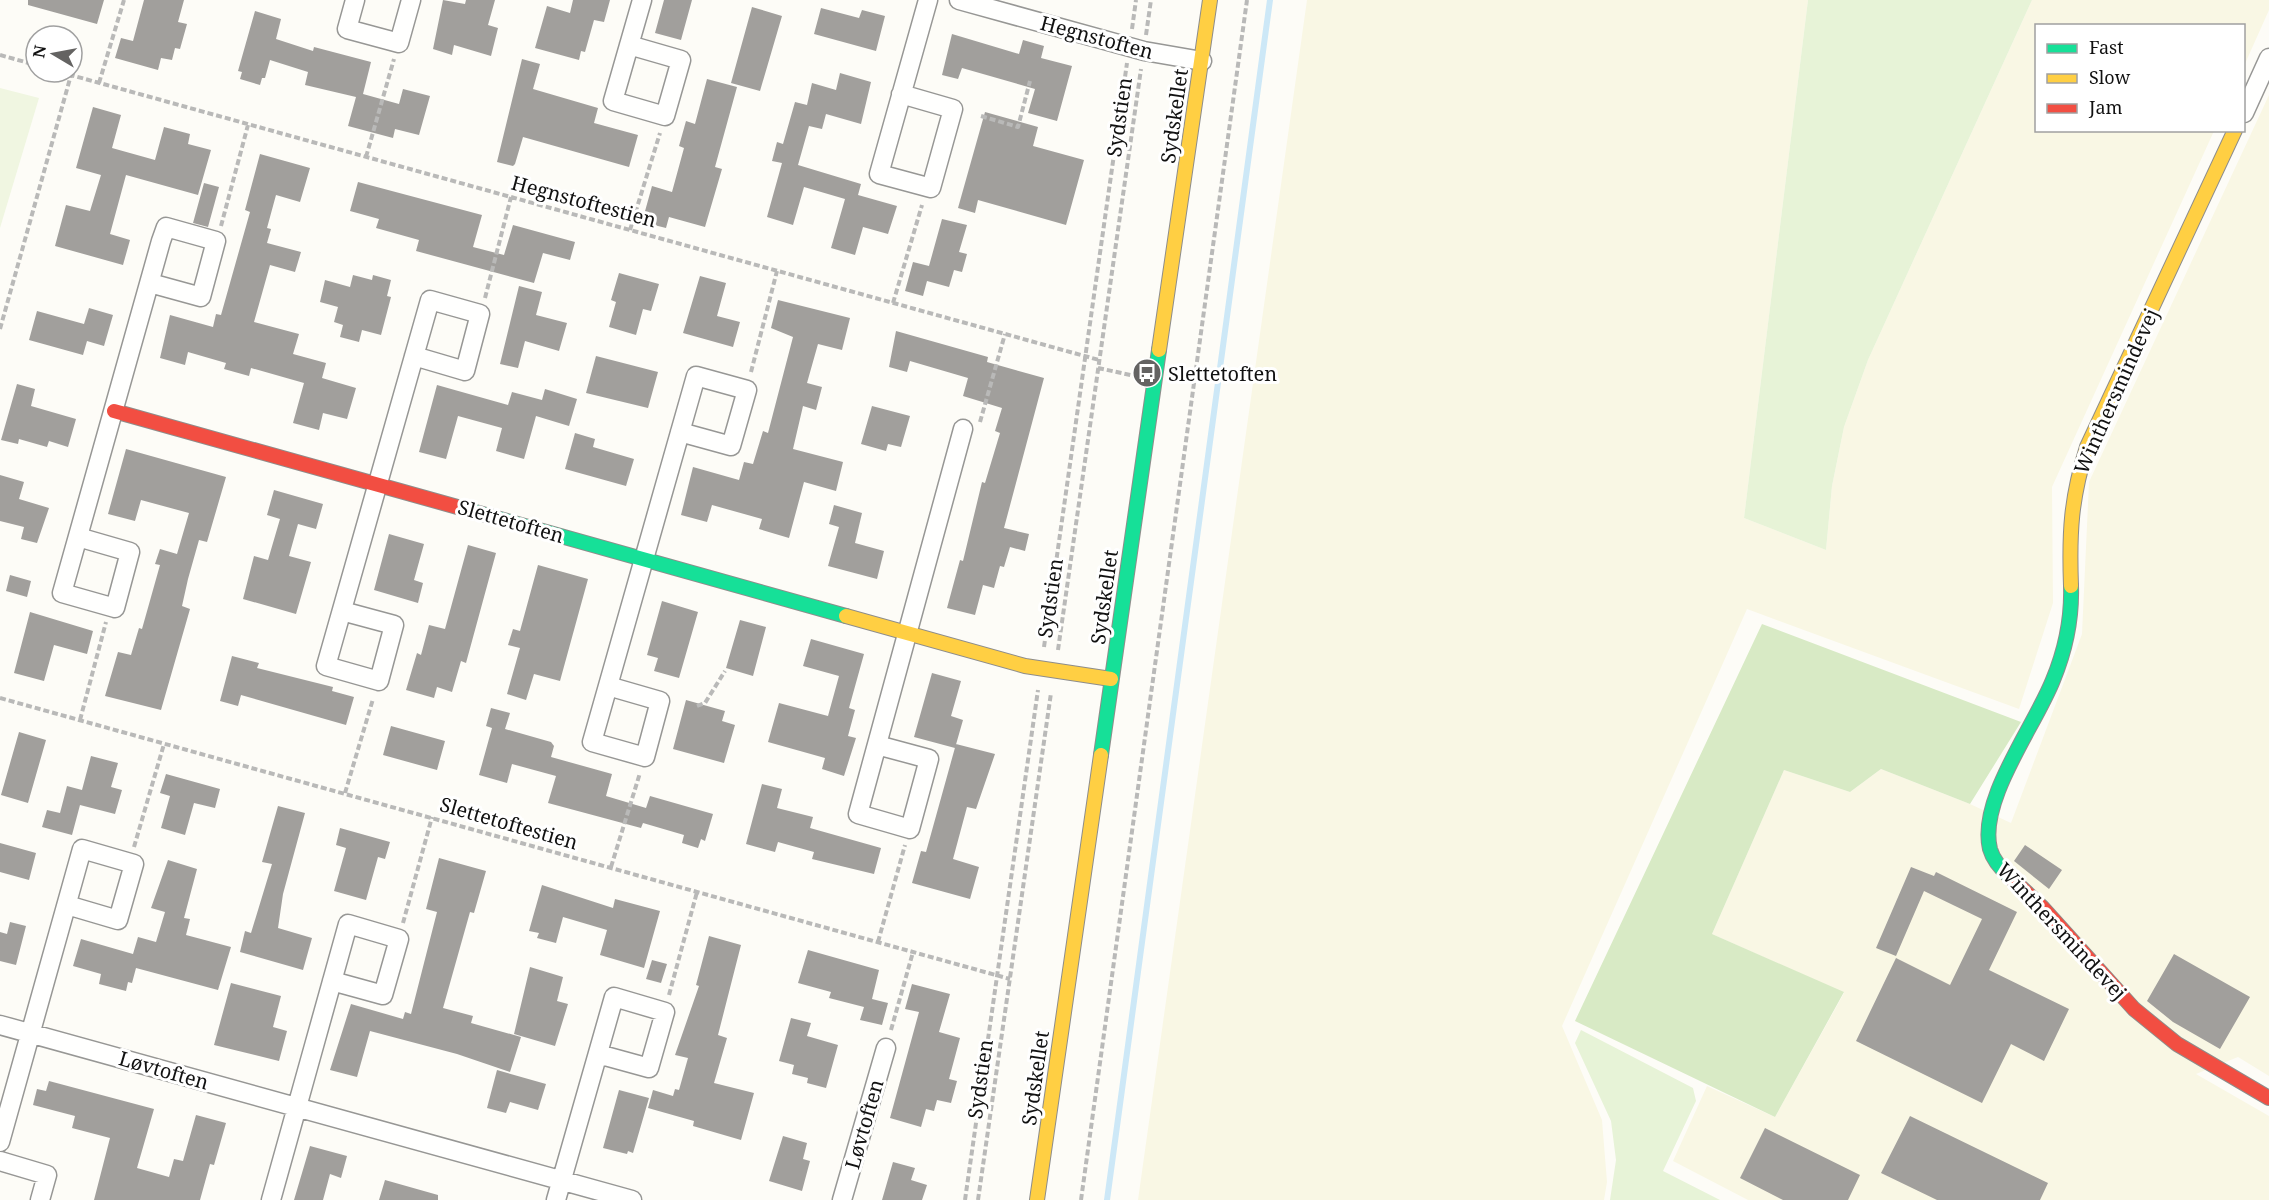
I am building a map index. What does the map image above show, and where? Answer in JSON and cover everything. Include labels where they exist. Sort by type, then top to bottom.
[{"type":"street","points":[[355,0],[347,28],[399,43],[411,0]]},
{"type":"street","points":[[629,45],[681,60],[666,116],[613,101],[629,45],[642,0]]},
{"type":"street","points":[[901,94],[953,109],[931,188],[879,174],[901,94],[927,0]]},
{"type":"street","name":"Hegnstoften","points":[[959,0],[1136,49],[1202,61]]},
{"type":"street","name":"Sydskellet","points":[[1037,1200],[1210,0]]},
{"type":"street","points":[[2245,110],[2269,58]]},
{"type":"street","name":"Winthersmindevej","points":[[2234,132],[2087,447],[2075,485],[2069,528],[2070,598],[2065,641],[2052,680],[1992,803],[1988,828],[1990,850],[2002,870],[2042,907],[2134,1009],[2177,1044],[2269,1098]]},
{"type":"street","points":[[78,537],[130,552],[115,608],[62,593],[165,227],[216,241],[201,297],[150,283]]},
{"type":"street","points":[[342,611],[394,626],[379,681],[326,666],[342,611],[414,356],[430,300],[480,314],[465,371],[414,356]]},
{"type":"street","points":[[608,686],[660,701],[645,757],[592,742],[644,558],[680,432],[696,376],[747,390],[731,446],[680,432]]},
{"type":"street","name":"Slettetoften","points":[[114,411],[1048,670],[1111,679]]},
{"type":"street","points":[[877,745],[929,759],[910,829],[858,814],[963,429]]},
{"type":"street","points":[[0,1142],[82,849],[134,864],[118,920],[67,905]]},
{"type":"street","points":[[271,1200],[332,981],[348,924],[399,939],[383,995],[332,981]]},
{"type":"street","points":[[556,1200],[614,997],[665,1012],[649,1068],[598,1054]]},
{"type":"street","name":"Løvtoften","points":[[0,1025],[632,1200]]},
{"type":"street","name":"Løvtoften","points":[[842,1200],[885,1048]]},
{"type":"street","points":[[0,1161],[47,1175],[40,1200]]},
{"type":"path","points":[[99,83],[124,0]]},
{"type":"path","points":[[965,1200],[997,975],[1048,670],[1085,356],[1136,49],[1136,0]]},
{"type":"path","name":"Sydstien","points":[[978,1200],[1010,979],[1048,670],[1098,368],[1136,49],[1151,0]]},
{"type":"path","points":[[1082,1200],[1247,0]]},
{"type":"path","points":[[366,157],[399,43]]},
{"type":"path","points":[[0,55],[24,62]]},
{"type":"path","name":"Hegnstoftestien","points":[[84,79],[1099,360]]},
{"type":"path","points":[[981,116],[1017,127],[1030,81]]},
{"type":"path","points":[[0,329],[68,84]]},
{"type":"path","points":[[630,230],[666,116]]},
{"type":"path","points":[[216,241],[248,125]]},
{"type":"path","points":[[893,303],[924,197],[931,188]]},
{"type":"path","points":[[480,314],[511,197]]},
{"type":"path","points":[[747,390],[777,271]]},
{"type":"path","points":[[963,429],[978,429],[1005,334]]},
{"type":"path","points":[[1098,368],[1142,377]]},
{"type":"path","points":[[80,720],[111,607]]},
{"type":"path","points":[[697,706],[705,703],[725,671]]},
{"type":"path","points":[[345,793],[379,681]]},
{"type":"path","name":"Slettetoftestien","points":[[0,698],[1010,979]]},
{"type":"path","points":[[130,862],[164,744]]},
{"type":"path","points":[[611,867],[645,757]]},
{"type":"path","points":[[399,939],[432,817]]},
{"type":"path","points":[[878,942],[910,829]]},
{"type":"path","points":[[665,1012],[697,892]]},
{"type":"path","points":[[885,1048],[913,952]]},
{"type":"shaded area","points":[[1307,0],[1808,0],[1744,518],[1826,550],[1832,486],[1844,427],[1868,360],[2032,0],[2269,0],[2269,10],[2245,64],[2245,24],[2035,24],[2035,132],[2214,132],[2052,487],[2053,603],[2019,709],[1747,609],[1562,1026],[1602,1120],[1607,1182],[1604,1200],[1138,1200]]},
{"type":"shaded area","points":[[2269,95],[2269,1076],[2238,1057],[2196,1074],[2269,1116],[2269,1200],[1748,1200],[1673,1161],[1707,1086],[1775,1117],[1844,993],[1712,934],[1784,770],[1850,792],[1881,769],[1970,804],[2011,823],[2082,634],[2089,482]]},
{"type":"green space","points":[[1808,0],[2032,0],[1868,360],[1844,427],[1832,486],[1826,550],[1744,518]]},
{"type":"green space","points":[[0,88],[39,98],[0,228]]},
{"type":"green space","points":[[1762,624],[2021,722],[1970,804],[1881,769],[1850,792],[1784,770],[1712,934],[1844,992],[1775,1117],[1575,1021]]},
{"type":"green space","points":[[1581,1030],[1693,1088],[1696,1101],[1663,1171],[1720,1200],[1610,1200],[1616,1160],[1611,1121],[1575,1043]]},
{"type":"building","points":[[28,0],[104,0],[97,24],[28,5]]},
{"type":"building","points":[[144,0],[184,0],[178,22],[187,24],[180,49],[175,48],[172,60],[161,58],[158,70],[115,58],[121,38],[133,41]]},
{"type":"building","points":[[443,0],[465,4],[466,0],[495,0],[488,25],[498,28],[491,56],[454,45],[452,55],[433,49]]},
{"type":"building","points":[[573,0],[610,0],[604,22],[594,20],[585,52],[581,51],[579,60],[535,48],[547,6],[570,13]]},
{"type":"building","points":[[664,0],[692,0],[681,40],[655,33]]},
{"type":"building","points":[[752,7],[782,16],[760,91],[731,83]]},
{"type":"building","points":[[821,8],[859,18],[862,10],[885,16],[876,51],[814,34]]},
{"type":"building","points":[[255,11],[281,19],[276,39],[313,51],[314,47],[371,62],[363,94],[399,104],[403,89],[430,96],[419,135],[395,129],[393,138],[348,126],[356,97],[305,85],[308,72],[270,60],[265,78],[262,78],[260,85],[240,79],[242,72],[238,71]]},
{"type":"building","points":[[952,34],[1019,54],[1023,40],[1044,46],[1041,58],[1072,66],[1057,121],[1028,113],[1035,89],[962,68],[958,79],[942,75]]},
{"type":"building","points":[[522,59],[540,64],[533,89],[598,108],[594,123],[638,135],[629,167],[523,137],[513,166],[497,162]]},
{"type":"building","points":[[840,73],[871,82],[861,124],[826,114],[822,129],[809,126],[798,165],[861,184],[858,195],[897,206],[888,234],[863,227],[855,255],[831,248],[845,199],[804,187],[793,225],[767,217],[782,163],[772,161],[777,142],[783,144],[795,102],[807,105],[812,83],[836,90]]},
{"type":"building","points":[[707,79],[737,87],[715,167],[722,169],[705,227],[669,217],[666,228],[642,222],[652,186],[672,192],[684,148],[679,146],[686,121],[695,124]]},
{"type":"building","points":[[93,107],[121,115],[112,148],[155,160],[164,127],[190,134],[188,144],[211,150],[198,195],[126,175],[110,234],[130,240],[123,265],[55,246],[66,205],[90,211],[101,175],[76,168]]},
{"type":"building","points":[[985,112],[1038,127],[1033,146],[1084,160],[1066,225],[978,200],[975,213],[958,208]]},
{"type":"building","points":[[260,154],[310,168],[300,202],[276,195],[267,228],[271,229],[267,243],[301,252],[295,272],[270,265],[254,322],[299,334],[293,354],[326,363],[322,378],[356,388],[347,419],[323,413],[319,430],[293,423],[304,383],[251,368],[249,376],[224,369],[226,363],[188,352],[185,365],[160,358],[170,315],[213,327],[216,314],[221,315],[250,212],[245,210]]},
{"type":"building","points":[[358,182],[482,215],[473,247],[504,255],[513,225],[575,242],[570,260],[543,253],[534,283],[416,251],[419,240],[376,228],[379,219],[350,211]]},
{"type":"building","points":[[204,183],[219,187],[208,227],[193,223]]},
{"type":"building","points":[[942,219],[967,225],[959,252],[967,254],[962,272],[954,270],[949,287],[927,281],[923,296],[905,291],[913,262],[929,266]]},
{"type":"building","points":[[619,273],[659,284],[651,311],[643,309],[636,335],[609,327],[616,302],[611,300]]},
{"type":"building","points":[[353,275],[372,280],[373,275],[391,280],[387,296],[391,297],[381,335],[362,330],[359,342],[340,337],[343,325],[334,322],[338,307],[320,302],[325,280],[350,287]]},
{"type":"building","points":[[700,276],[726,283],[717,316],[740,322],[733,347],[683,333]]},
{"type":"building","points":[[519,286],[542,292],[536,315],[567,323],[559,351],[525,341],[518,368],[500,364]]},
{"type":"building","points":[[778,300],[850,318],[842,350],[818,344],[807,383],[822,387],[816,410],[803,406],[793,449],[843,462],[836,491],[804,482],[789,538],[759,529],[762,519],[712,505],[707,522],[681,515],[693,467],[739,480],[744,462],[753,464],[763,431],[768,433],[793,337],[771,328]]},
{"type":"building","points":[[89,308],[113,315],[104,346],[87,341],[83,355],[29,340],[37,311],[84,324]]},
{"type":"building","points":[[896,331],[988,357],[987,362],[1044,378],[1004,528],[1029,534],[1025,551],[1010,547],[1004,567],[1000,566],[994,588],[983,585],[975,615],[947,608],[960,560],[963,561],[982,482],[985,483],[1000,433],[995,431],[1002,408],[963,396],[968,378],[910,361],[907,372],[889,367]]},
{"type":"building","points":[[596,356],[658,372],[648,408],[586,393]]},
{"type":"building","points":[[17,384],[35,389],[31,406],[76,419],[68,447],[49,441],[47,447],[19,439],[18,444],[1,440]]},
{"type":"building","points":[[437,385],[508,405],[512,392],[542,400],[545,389],[577,399],[569,426],[536,416],[524,459],[496,451],[502,428],[458,416],[446,459],[419,452]]},
{"type":"building","points":[[872,406],[910,416],[901,447],[888,444],[886,451],[861,444]]},
{"type":"building","points":[[575,433],[595,439],[593,447],[634,459],[626,486],[565,469]]},
{"type":"building","points":[[126,449],[226,477],[207,542],[199,540],[188,579],[182,606],[190,609],[161,710],[105,696],[118,652],[131,655],[139,628],[142,629],[160,565],[155,564],[160,549],[177,554],[189,513],[141,500],[135,521],[108,514]]},
{"type":"building","points":[[0,475],[24,482],[19,499],[49,508],[37,543],[21,539],[24,527],[0,521]]},
{"type":"building","points":[[274,490],[323,504],[316,529],[298,524],[289,556],[311,562],[296,614],[243,599],[254,556],[268,560],[280,519],[267,515]]},
{"type":"building","points":[[834,505],[862,513],[855,543],[884,551],[877,579],[828,566],[839,527],[829,524]]},
{"type":"building","points":[[389,534],[424,544],[414,580],[423,583],[418,603],[374,590]]},
{"type":"building","points":[[468,545],[496,553],[466,663],[461,661],[452,692],[437,687],[434,698],[406,690],[417,653],[421,655],[429,625],[445,629]]},
{"type":"building","points":[[538,565],[588,579],[560,681],[534,674],[526,700],[507,694],[520,648],[508,645],[513,629],[520,631]]},
{"type":"building","points":[[10,575],[31,581],[27,597],[6,591]]},
{"type":"building","points":[[662,601],[698,612],[679,678],[654,671],[658,658],[647,655]]},
{"type":"building","points":[[30,612],[93,631],[87,654],[54,645],[44,681],[14,673]]},
{"type":"building","points":[[740,620],[766,627],[753,676],[726,668]]},
{"type":"building","points":[[811,639],[864,654],[849,708],[855,710],[848,736],[856,738],[844,776],[822,769],[825,758],[768,742],[779,703],[828,716],[839,676],[803,666]]},
{"type":"building","points":[[232,656],[259,663],[257,668],[333,687],[332,691],[354,697],[346,725],[241,695],[238,706],[220,701]]},
{"type":"building","points":[[932,673],[961,681],[951,716],[963,720],[955,748],[914,737]]},
{"type":"building","points":[[686,700],[725,711],[722,721],[735,725],[724,763],[673,749]]},
{"type":"building","points":[[491,708],[510,713],[505,729],[551,742],[554,746],[551,757],[612,774],[606,796],[646,808],[650,796],[713,814],[705,841],[701,839],[698,848],[682,843],[684,835],[643,823],[641,828],[548,803],[556,776],[512,764],[507,783],[479,775],[492,728],[486,726]]},
{"type":"building","points":[[391,726],[445,741],[437,770],[383,755]]},
{"type":"building","points":[[19,732],[46,740],[28,803],[1,795]]},
{"type":"building","points":[[956,744],[995,754],[976,809],[967,807],[953,859],[979,867],[970,899],[912,883],[921,851],[926,852]]},
{"type":"building","points":[[91,756],[118,763],[111,787],[122,790],[115,814],[80,805],[72,835],[42,827],[47,810],[60,813],[67,786],[82,790]]},
{"type":"building","points":[[166,774],[220,789],[215,808],[194,803],[185,835],[161,828],[170,796],[160,793]]},
{"type":"building","points":[[762,784],[782,789],[777,808],[813,817],[810,828],[881,848],[874,874],[812,859],[814,852],[778,842],[775,852],[746,844]]},
{"type":"building","points":[[278,806],[305,813],[283,894],[278,928],[312,938],[303,970],[240,952],[245,931],[251,933],[272,864],[262,862]]},
{"type":"building","points":[[340,828],[390,842],[385,859],[378,857],[366,900],[334,891],[346,848],[336,845]]},
{"type":"building","points":[[0,843],[36,853],[29,880],[0,872]]},
{"type":"building","points":[[2025,845],[2062,870],[2049,889],[2014,861]]},
{"type":"building","points":[[439,858],[486,871],[474,913],[470,912],[443,1008],[473,1016],[471,1023],[521,1037],[510,1072],[457,1054],[370,1031],[357,1077],[330,1070],[351,1004],[403,1019],[405,1012],[411,1014],[437,912],[426,909]]},
{"type":"building","points":[[168,860],[197,869],[184,918],[190,919],[186,935],[231,947],[218,990],[136,968],[132,983],[128,982],[126,991],[99,984],[101,974],[73,966],[81,939],[133,954],[138,937],[156,942],[165,912],[151,908]]},
{"type":"building","points":[[1911,867],[1934,876],[1936,872],[2017,912],[1989,970],[2069,1009],[2044,1061],[2011,1044],[1982,1103],[1856,1041],[1896,958],[1950,985],[1982,919],[1924,891],[1896,956],[1876,948]]},
{"type":"building","points":[[542,885],[613,908],[615,899],[660,911],[644,968],[600,955],[607,930],[563,917],[556,943],[537,938],[539,933],[529,931]]},
{"type":"building","points":[[10,922],[26,926],[16,965],[0,961],[0,932],[7,934]]},
{"type":"building","points":[[709,936],[741,945],[718,1035],[727,1038],[714,1083],[754,1093],[741,1140],[693,1126],[694,1121],[648,1108],[653,1090],[673,1096],[675,1089],[679,1090],[688,1058],[675,1055],[699,986],[696,985]]},
{"type":"building","points":[[808,950],[879,970],[872,999],[888,1003],[882,1025],[860,1020],[864,1007],[829,998],[831,992],[798,983]]},
{"type":"building","points":[[2174,954],[2250,997],[2220,1049],[2173,1022],[2147,1001]]},
{"type":"building","points":[[652,960],[667,964],[661,983],[646,979]]},
{"type":"building","points":[[530,967],[563,977],[557,1001],[568,1004],[555,1046],[514,1034]]},
{"type":"building","points":[[231,983],[281,996],[273,1027],[287,1031],[279,1061],[214,1045]]},
{"type":"building","points":[[912,984],[950,994],[939,1032],[960,1038],[949,1079],[957,1081],[951,1103],[937,1100],[934,1111],[926,1109],[921,1127],[890,1118],[919,1012],[905,1009]]},
{"type":"building","points":[[791,1018],[811,1023],[807,1036],[838,1045],[826,1088],[807,1083],[808,1078],[792,1074],[794,1065],[779,1061]]},
{"type":"building","points":[[497,1070],[546,1084],[538,1110],[510,1102],[506,1113],[487,1108]]},
{"type":"building","points":[[49,1081],[154,1109],[137,1168],[169,1177],[174,1159],[183,1161],[196,1115],[226,1123],[214,1165],[210,1164],[200,1200],[94,1200],[110,1138],[72,1128],[75,1116],[33,1105],[37,1089],[46,1091]]},
{"type":"building","points":[[619,1090],[649,1098],[633,1153],[628,1151],[627,1154],[603,1148]]},
{"type":"building","points":[[1910,1116],[2048,1183],[2040,1200],[1937,1200],[1881,1173]]},
{"type":"building","points":[[1765,1128],[1860,1175],[1848,1200],[1783,1200],[1740,1178]]},
{"type":"building","points":[[783,1136],[807,1143],[803,1159],[810,1161],[802,1191],[769,1181]]},
{"type":"building","points":[[310,1146],[347,1156],[341,1178],[330,1174],[323,1200],[294,1200]]},
{"type":"building","points":[[893,1162],[915,1168],[911,1180],[927,1185],[922,1200],[882,1200]]},
{"type":"building","points":[[385,1180],[438,1195],[438,1200],[379,1200]]},
{"type":"waterway","points":[[1107,1200],[1270,0]]},
{"type":"traffic: fast","points":[[1101,755],[1159,350]]},
{"type":"traffic: fast","points":[[461,508],[846,616]]},
{"type":"traffic: fast","points":[[2011,878],[1993,857],[1990,849],[1989,830],[1992,808],[2010,763],[2045,698],[2057,669],[2069,622],[2071,586]]},
{"type":"traffic: slow","points":[[1159,350],[1210,0]]},
{"type":"traffic: slow","points":[[2071,586],[2072,515],[2077,483],[2087,447],[2234,132]]},
{"type":"traffic: slow","points":[[846,616],[1025,666],[1111,679]]},
{"type":"traffic: slow","points":[[1037,1200],[1101,755]]},
{"type":"traffic: jam","points":[[114,411],[461,508]]},
{"type":"traffic: jam","points":[[2011,878],[2042,907],[2134,1009],[2177,1044],[2269,1098]]},
{"type":"place","name":"Slettetoften","points":[[1147,373]]}]
